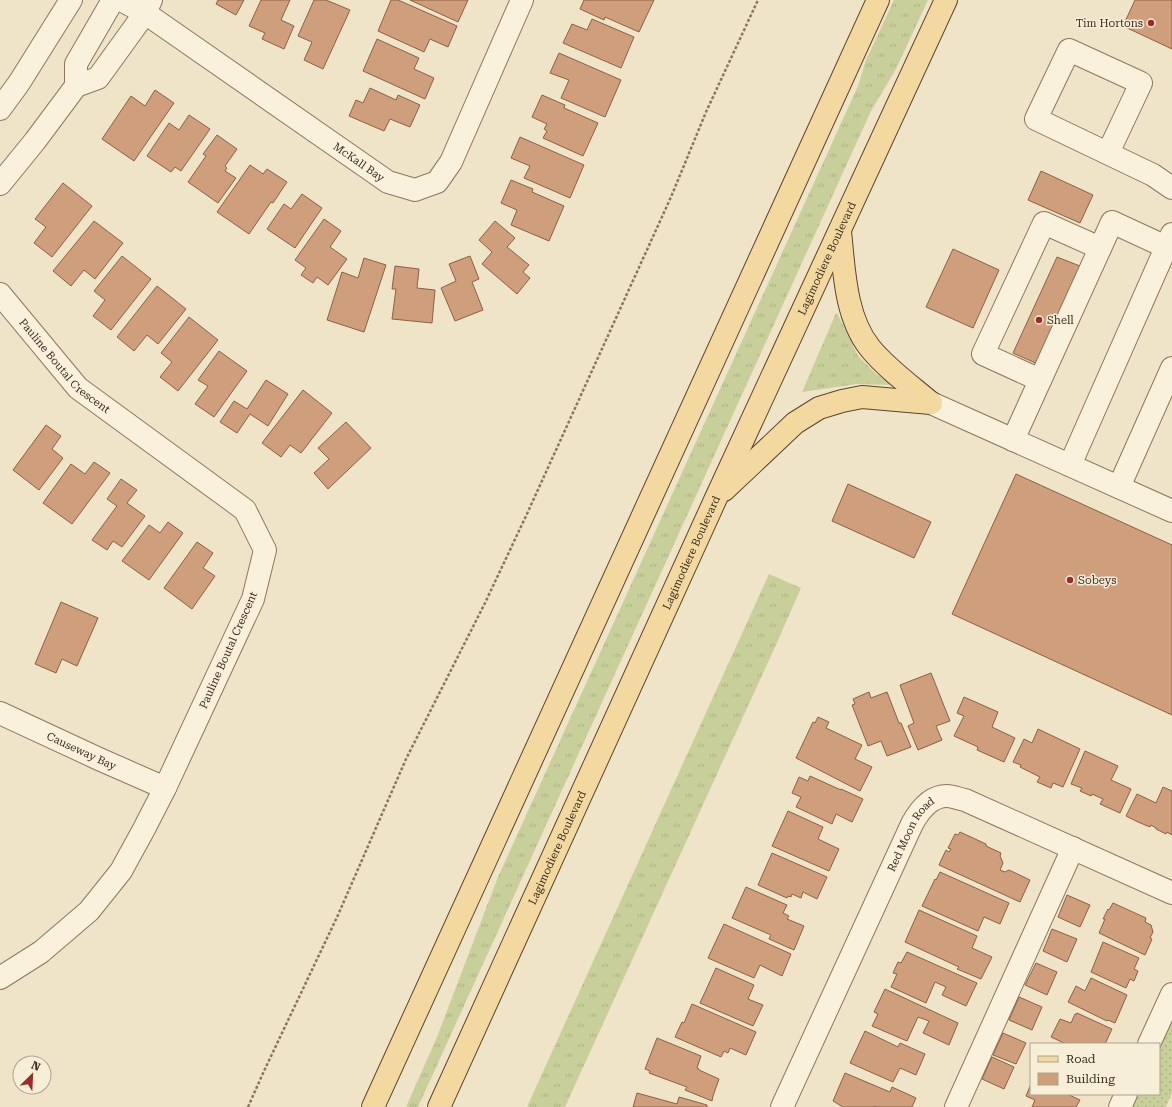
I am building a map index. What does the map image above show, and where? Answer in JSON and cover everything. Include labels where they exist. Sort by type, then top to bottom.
[{"type":"main road","points":[[373,1107],[878,0]]},
{"type":"main road","name":"Lagimodiere Boulevard","points":[[439,1107],[716,498],[946,0]]},
{"type":"main road","points":[[840,231],[846,293],[860,332],[868,346],[878,358],[931,403]]},
{"type":"main road","points":[[716,498],[795,423],[819,408],[862,397],[931,403]]},
{"type":"street","points":[[0,110],[19,83],[71,0]]},
{"type":"street","points":[[76,86],[76,64],[113,0]]},
{"type":"street","name":"McKall Bay","points":[[121,0],[148,7],[388,182],[415,190],[437,182],[451,162],[522,0]]},
{"type":"street","points":[[0,184],[35,142],[76,86],[98,78],[148,7]]},
{"type":"street","points":[[1108,153],[1141,83],[1068,50],[1036,119],[1153,175],[1172,188]]},
{"type":"street","points":[[1013,440],[1112,222],[1169,240],[1070,465]]},
{"type":"street","points":[[1040,380],[983,354],[1044,223],[1100,248]]},
{"type":"street","name":"Pauline Boutal Crescent","points":[[0,294],[78,388],[246,510],[265,550],[253,599],[165,788],[121,871],[89,911],[40,952],[0,978]]},
{"type":"street","points":[[1119,487],[1172,368]]},
{"type":"street","points":[[931,403],[1172,511]]},
{"type":"street","name":"Causeway Bay","points":[[0,713],[165,788]]},
{"type":"street","name":"Red Moon Road","points":[[782,1107],[912,824],[917,815],[930,800],[946,796],[965,800],[1172,893]]},
{"type":"street","points":[[956,1107],[1073,848]]},
{"type":"street","points":[[1149,1043],[1172,994]]},
{"type":"street","points":[[1120,1107],[1126,1095]]},
{"type":"path","points":[[248,1107],[338,915],[406,759],[485,602],[526,516],[671,197],[706,112],[758,0]]},
{"type":"green space","points":[[894,0],[928,0],[896,69],[871,111],[418,1107],[406,1107],[437,1037],[498,877],[858,86],[866,60]]},
{"type":"green space","points":[[836,313],[858,356],[876,374],[892,385],[857,384],[802,392]]},
{"type":"green space","points":[[769,574],[801,588],[775,647],[565,1107],[527,1107]]},
{"type":"green space","points":[[1172,1017],[1172,1093],[1166,1107],[1132,1107],[1137,1095],[1160,1095],[1160,1044]]},
{"type":"building","points":[[218,0],[244,0],[236,15],[216,4]]},
{"type":"building","points":[[261,0],[290,0],[281,20],[294,26],[284,49],[262,39],[265,33],[249,26]]},
{"type":"building","points":[[314,0],[326,0],[350,10],[323,69],[304,60],[312,42],[298,36]]},
{"type":"building","points":[[391,0],[398,0],[457,26],[448,47],[430,39],[424,52],[378,31]]},
{"type":"building","points":[[410,0],[468,0],[458,22]]},
{"type":"building","points":[[584,0],[654,0],[639,32],[605,17],[604,20],[580,9]]},
{"type":"building","points":[[1135,0],[1172,0],[1172,49],[1123,26]]},
{"type":"building","points":[[592,19],[634,37],[621,68],[563,43],[572,24],[587,30]]},
{"type":"building","points":[[377,39],[419,58],[414,69],[434,78],[425,99],[363,71]]},
{"type":"building","points":[[559,53],[621,80],[605,117],[561,98],[569,80],[550,73]]},
{"type":"building","points":[[370,88],[396,100],[398,95],[420,105],[410,127],[390,119],[384,131],[349,116],[356,100],[363,103]]},
{"type":"building","points":[[155,90],[174,103],[134,161],[102,139],[131,96],[145,106]]},
{"type":"building","points":[[542,95],[565,105],[564,108],[598,123],[583,156],[543,138],[547,131],[544,129],[547,124],[532,117]]},
{"type":"building","points":[[189,115],[210,129],[181,171],[175,167],[171,172],[147,156],[169,123],[179,130]]},
{"type":"building","points":[[217,135],[237,149],[225,166],[227,168],[225,171],[236,178],[218,203],[188,182],[206,156],[203,154]]},
{"type":"building","points":[[520,137],[584,165],[570,198],[524,178],[530,166],[511,158]]},
{"type":"building","points":[[250,165],[263,174],[267,169],[287,182],[249,234],[217,212]]},
{"type":"building","points":[[1041,171],[1093,195],[1080,223],[1028,200]]},
{"type":"building","points":[[511,180],[533,189],[532,192],[564,206],[549,241],[511,225],[517,210],[501,203]]},
{"type":"building","points":[[63,183],[92,206],[52,257],[34,243],[46,227],[35,219]]},
{"type":"building","points":[[302,194],[322,208],[295,248],[267,229],[284,204],[291,209]]},
{"type":"building","points":[[324,219],[341,231],[330,247],[347,259],[328,285],[317,277],[313,283],[301,275],[306,268],[295,260]]},
{"type":"building","points":[[94,221],[123,243],[95,279],[84,270],[71,286],[53,271]]},
{"type":"building","points":[[495,221],[515,238],[507,247],[529,265],[523,272],[530,278],[517,294],[482,264],[492,252],[479,240]]},
{"type":"building","points":[[953,249],[999,270],[973,328],[926,307]]},
{"type":"building","points":[[122,256],[151,279],[111,330],[93,316],[105,300],[94,291]]},
{"type":"building","points":[[470,256],[479,279],[472,282],[483,310],[455,321],[441,288],[456,281],[449,264]]},
{"type":"building","points":[[1057,257],[1085,268],[1040,365],[1013,353]]},
{"type":"building","points":[[364,258],[386,265],[364,332],[327,320],[342,272],[358,278]]},
{"type":"building","points":[[395,266],[419,269],[417,288],[435,290],[432,323],[392,319],[396,289],[392,289]]},
{"type":"building","points":[[157,286],[186,309],[158,344],[147,335],[134,351],[117,337]]},
{"type":"building","points":[[189,317],[218,340],[178,391],[160,377],[172,362],[161,353]]},
{"type":"building","points":[[219,351],[247,371],[214,417],[195,404],[208,386],[198,380]]},
{"type":"building","points":[[266,380],[288,394],[268,426],[250,414],[237,433],[220,422],[234,401],[247,409]]},
{"type":"building","points":[[303,390],[332,413],[301,453],[290,445],[281,457],[262,443]]},
{"type":"building","points":[[346,422],[371,448],[328,489],[314,473],[329,459],[318,448]]},
{"type":"building","points":[[46,425],[61,436],[52,449],[63,458],[39,490],[13,470]]},
{"type":"building","points":[[94,462],[110,473],[72,524],[43,503],[71,464],[85,474]]},
{"type":"building","name":"Sobeys","points":[[1016,474],[1172,545],[1172,715],[952,614]]},
{"type":"building","points":[[121,479],[137,490],[127,503],[145,516],[122,547],[113,541],[107,550],[92,540],[117,506],[107,499]]},
{"type":"building","points":[[848,484],[931,522],[914,558],[832,521]]},
{"type":"building","points":[[168,522],[183,533],[149,580],[122,561],[149,525],[160,533]]},
{"type":"building","points":[[197,542],[213,553],[203,568],[215,576],[192,609],[164,588]]},
{"type":"building","points":[[61,602],[98,618],[77,666],[62,659],[56,673],[35,664]]},
{"type":"building","points":[[931,673],[950,721],[936,726],[942,740],[918,750],[908,726],[914,723],[900,685]]},
{"type":"building","points":[[869,692],[871,698],[887,692],[899,723],[901,723],[911,747],[887,756],[881,741],[868,746],[852,705],[855,704],[853,699]]},
{"type":"building","points":[[964,697],[998,712],[992,727],[1015,738],[1004,762],[977,750],[978,747],[954,736],[964,716],[957,713]]},
{"type":"building","points":[[818,717],[829,722],[826,728],[862,745],[855,759],[872,767],[860,791],[796,758],[813,722],[815,723]]},
{"type":"building","points":[[1038,729],[1080,749],[1063,787],[1053,783],[1051,788],[1037,782],[1040,777],[1020,767],[1021,765],[1013,762],[1024,739],[1032,743]]},
{"type":"building","points":[[1085,751],[1118,766],[1111,780],[1131,789],[1120,813],[1100,804],[1103,799],[1080,791],[1082,788],[1071,784]]},
{"type":"building","points":[[810,776],[863,799],[852,822],[836,814],[832,824],[796,807],[801,797],[792,793],[799,777],[808,781]]},
{"type":"building","points":[[1163,787],[1172,791],[1172,835],[1167,832],[1166,834],[1151,825],[1150,827],[1126,816],[1137,794],[1156,803]]},
{"type":"building","points":[[788,811],[823,827],[818,839],[839,849],[829,871],[772,846]]},
{"type":"building","points":[[960,832],[1001,853],[1000,856],[1003,863],[1000,870],[1005,872],[1009,870],[1030,880],[1020,902],[939,865],[946,850],[949,852],[951,849],[948,848],[955,834],[958,835]]},
{"type":"building","points":[[772,853],[827,877],[817,899],[803,892],[801,898],[792,894],[791,897],[788,896],[787,898],[758,885]]},
{"type":"building","points":[[940,872],[1009,903],[1000,924],[984,917],[978,931],[922,906]]},
{"type":"building","points":[[746,887],[787,905],[783,913],[789,916],[787,919],[804,926],[794,950],[769,939],[771,935],[732,918]]},
{"type":"building","points":[[1067,895],[1090,905],[1080,927],[1058,917]]},
{"type":"building","points":[[1113,903],[1146,918],[1145,922],[1151,925],[1153,932],[1150,938],[1152,939],[1145,955],[1099,933],[1105,919],[1103,919]]},
{"type":"building","points":[[919,910],[977,936],[972,948],[992,957],[981,979],[957,969],[959,967],[905,942]]},
{"type":"building","points":[[724,924],[791,954],[782,976],[760,965],[754,978],[708,958]]},
{"type":"building","points":[[1052,929],[1077,939],[1067,962],[1043,951]]},
{"type":"building","points":[[1103,942],[1139,958],[1134,969],[1138,971],[1134,981],[1130,979],[1126,988],[1091,972]]},
{"type":"building","points":[[907,952],[977,983],[966,1006],[942,995],[946,987],[935,982],[926,1003],[891,987],[897,974],[893,973],[898,962],[901,963]]},
{"type":"building","points":[[1036,963],[1057,972],[1047,995],[1025,985]]},
{"type":"building","points":[[716,968],[754,985],[748,999],[763,1005],[753,1026],[700,1003]]},
{"type":"building","points":[[1091,978],[1127,995],[1115,1023],[1108,1020],[1107,1021],[1068,1002],[1076,986],[1085,991]]},
{"type":"building","points":[[885,989],[958,1023],[949,1045],[923,1033],[929,1021],[918,1017],[907,1041],[872,1026],[878,1014],[874,1012]]},
{"type":"building","points":[[1019,997],[1042,1007],[1032,1030],[1009,1020]]},
{"type":"building","points":[[692,1004],[756,1032],[746,1055],[730,1048],[728,1053],[724,1051],[721,1057],[675,1037],[682,1022],[684,1023]]},
{"type":"building","points":[[1075,1014],[1112,1029],[1105,1043],[1064,1043],[1051,1037],[1060,1019],[1071,1023]]},
{"type":"building","points":[[865,1031],[898,1047],[900,1043],[925,1054],[916,1075],[900,1068],[893,1082],[850,1063]]},
{"type":"building","points":[[1003,1033],[1026,1043],[1016,1064],[993,1055]]},
{"type":"building","points":[[657,1038],[701,1056],[697,1068],[719,1079],[712,1101],[685,1090],[687,1087],[649,1073],[650,1071],[645,1069]]},
{"type":"building","points":[[992,1057],[1014,1067],[1004,1089],[982,1079]]},
{"type":"building","points":[[845,1073],[890,1092],[892,1087],[916,1098],[912,1107],[843,1107],[833,1101]]},
{"type":"building","points":[[1030,1086],[1030,1095],[1069,1095],[1080,1100],[1076,1107],[1032,1107],[1035,1100],[1026,1096]]},
{"type":"building","points":[[637,1093],[677,1104],[679,1097],[707,1105],[707,1107],[633,1107]]},
{"type":"place","name":"Tim Hortons","points":[[1151,23]]},
{"type":"place","name":"Shell","points":[[1039,320]]},
{"type":"place","name":"Sobeys","points":[[1070,580]]}]
